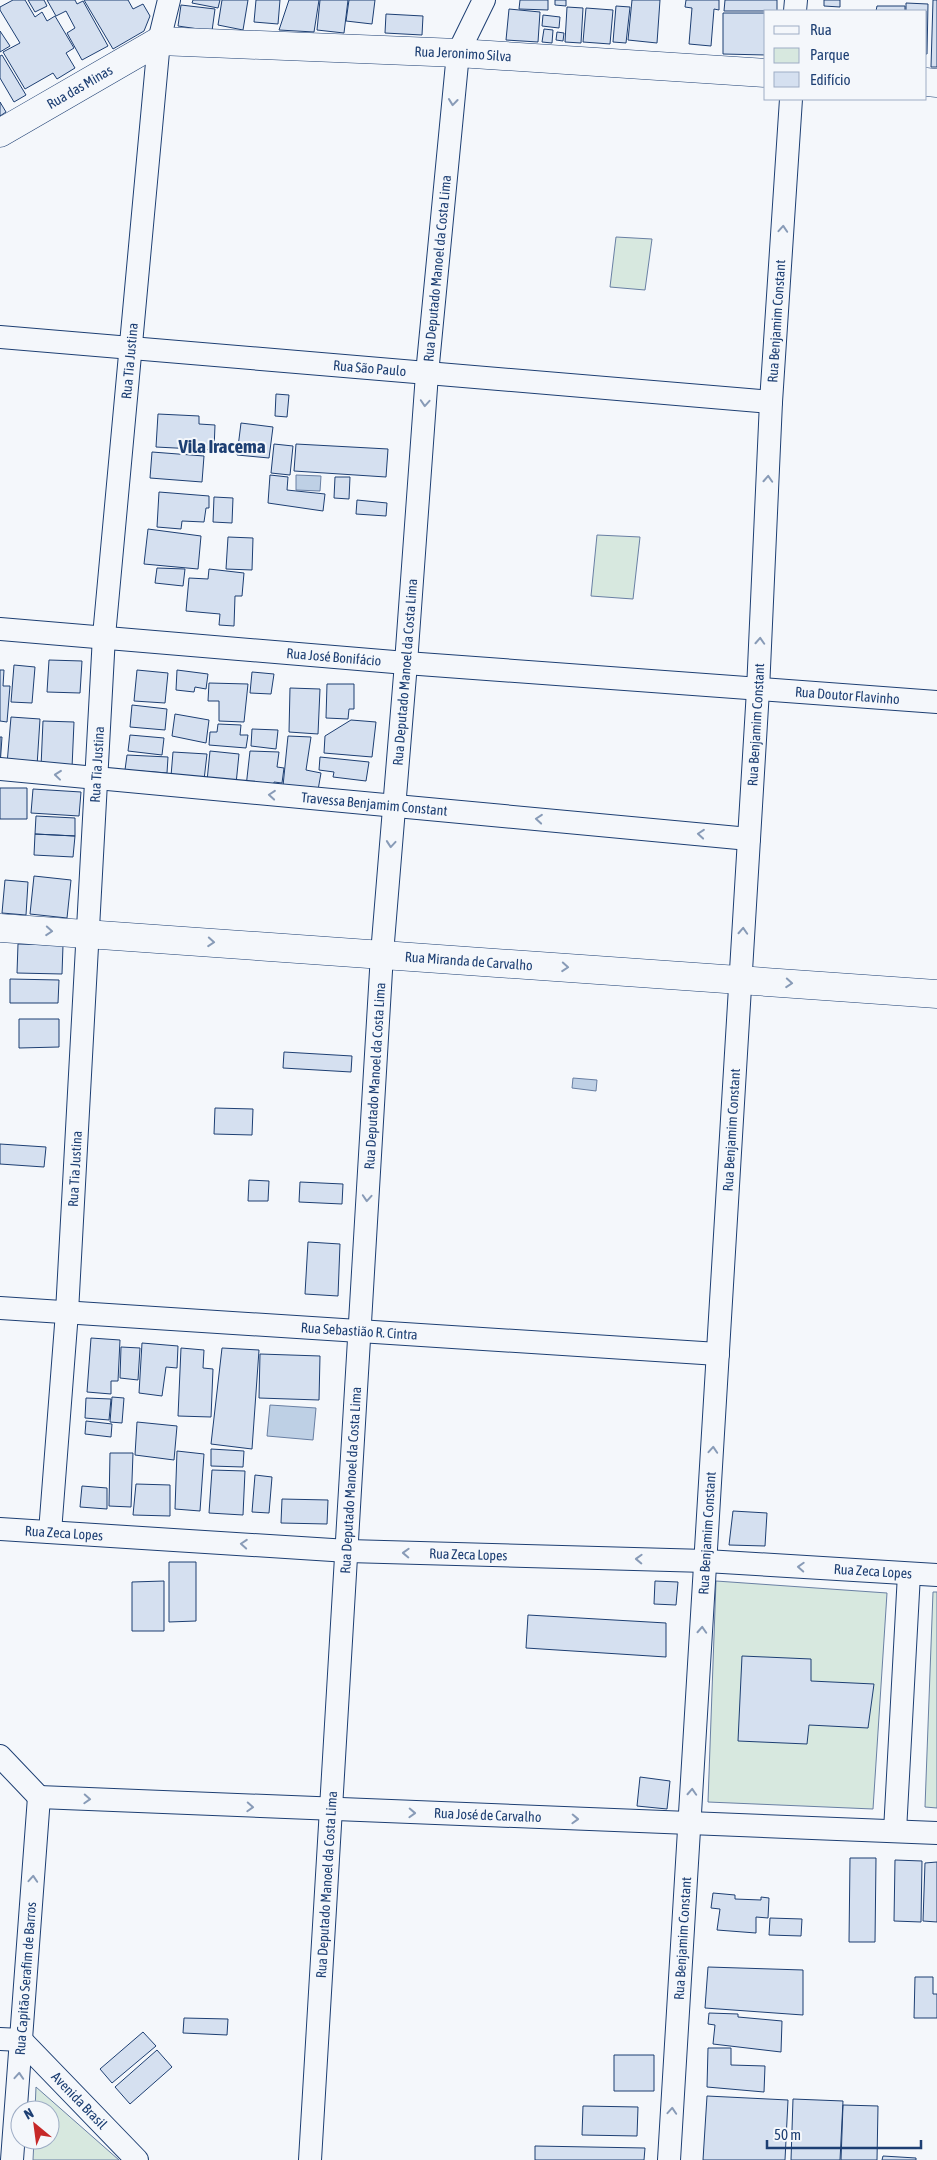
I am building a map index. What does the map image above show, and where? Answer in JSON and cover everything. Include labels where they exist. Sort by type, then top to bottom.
[{"type":"main road","name":"Rua Jeronimo Silva","points":[[159,41],[458,53],[764,74]]},
{"type":"main road","name":"Rua das Minas","points":[[0,133],[159,41]]},
{"type":"main road","name":"Rua Miranda de Carvalho","points":[[0,928],[937,994]]},
{"type":"street","name":"Rua Tia Justina","points":[[50,1532],[67,1312],[104,636],[159,41],[169,0]]},
{"type":"street","name":"Rua Deputado Manoel da Costa Lima","points":[[310,2160],[348,1551],[359,1330],[382,954],[427,374],[458,53],[484,0]]},
{"type":"street","name":"Rua Benjamim Constant","points":[[669,2160],[758,690],[771,402],[791,100]]},
{"type":"street","name":"Rua São Paulo","points":[[0,337],[771,402]]},
{"type":"street","name":"Rua José Bonifácio","points":[[0,629],[758,690]]},
{"type":"street","name":"Rua Doutor Flavinho","points":[[758,690],[937,702]]},
{"type":"street","name":"Travessa Benjamim Constant","points":[[0,769],[749,839]]},
{"type":"street","name":"Rua Sebastião R. Cintra","points":[[0,1308],[718,1354]]},
{"type":"street","name":"Rua Zeca Lopes","points":[[0,1529],[348,1551],[706,1561],[937,1575]]},
{"type":"street","points":[[895,1831],[909,1574]]},
{"type":"street","points":[[0,1756],[39,1797]]},
{"type":"street","name":"Rua José de Carvalho","points":[[39,1797],[937,1833]]},
{"type":"street","name":"Rua Capitão Serafim de Barros","points":[[12,2160],[11,2040],[39,1797]]},
{"type":"street","name":"Avenida Brasil","points":[[11,2040],[138,2160]]},
{"type":"green space","points":[[616,237],[652,239],[645,290],[610,287]]},
{"type":"green space","points":[[597,535],[640,537],[633,599],[591,596]]},
{"type":"green space","points":[[716,1581],[887,1593],[873,1809],[708,1802]]},
{"type":"green space","points":[[933,1592],[937,1592],[937,1808],[925,1807]]},
{"type":"green space","points":[[36,2087],[51,2100],[35,2100]]},
{"type":"green space","points":[[60,2108],[119,2160],[33,2160],[34,2150],[60,2150]]},
{"type":"water","points":[[296,475],[321,476],[320,491],[296,490]]},
{"type":"water","points":[[573,1078],[597,1080],[596,1091],[572,1088]]},
{"type":"water","points":[[270,1405],[316,1408],[313,1440],[267,1436]]},
{"type":"building","points":[[13,0],[25,0],[35,17],[42,12],[47,21],[55,16],[74,48],[66,53],[75,68],[57,79],[53,73],[25,89],[3,52],[20,43],[0,10],[0,7]]},
{"type":"building","points":[[28,0],[44,0],[47,6],[35,12]]},
{"type":"building","points":[[47,0],[75,0],[77,4],[83,1],[108,46],[82,60],[67,33],[75,28],[66,11],[56,16]]},
{"type":"building","points":[[84,0],[128,0],[133,9],[143,4],[150,16],[144,31],[113,49]]},
{"type":"building","points":[[193,0],[220,0],[218,8],[192,3]]},
{"type":"building","points":[[222,0],[248,0],[243,30],[218,25]]},
{"type":"building","points":[[256,0],[280,0],[278,24],[254,22]]},
{"type":"building","points":[[289,0],[319,0],[314,32],[279,30]]},
{"type":"building","points":[[320,0],[348,0],[344,33],[317,30]]},
{"type":"building","points":[[349,0],[375,0],[372,24],[346,21]]},
{"type":"building","points":[[520,0],[548,0],[548,10],[519,9]]},
{"type":"building","points":[[555,0],[566,0],[566,6],[555,5]]},
{"type":"building","points":[[632,0],[660,0],[657,43],[628,40]]},
{"type":"building","points":[[686,0],[719,0],[719,10],[714,9],[711,46],[689,44],[692,8],[685,7]]},
{"type":"building","points":[[725,0],[777,0],[777,10],[724,11]]},
{"type":"building","points":[[824,0],[840,0],[840,7],[824,6]]},
{"type":"building","points":[[933,0],[937,0],[937,67],[931,67]]},
{"type":"building","points":[[906,3],[928,4],[927,54],[927,10],[906,10]]},
{"type":"building","points":[[181,5],[215,9],[212,31],[178,26]]},
{"type":"building","points":[[616,6],[630,7],[626,43],[613,42]]},
{"type":"building","points":[[877,6],[905,6],[905,10],[876,10]]},
{"type":"building","points":[[567,7],[583,8],[581,43],[565,42]]},
{"type":"building","points":[[586,8],[613,10],[610,44],[583,42]]},
{"type":"building","points":[[509,9],[540,12],[538,42],[506,40]]},
{"type":"building","points":[[723,13],[764,13],[764,55],[723,54]]},
{"type":"building","points":[[386,14],[423,16],[422,35],[385,33]]},
{"type":"building","points":[[543,15],[560,17],[559,28],[542,26]]},
{"type":"building","points":[[544,29],[553,30],[552,43],[542,42]]},
{"type":"building","points":[[0,31],[10,46],[0,52]]},
{"type":"building","points":[[557,32],[564,33],[563,41],[556,40]]},
{"type":"building","points":[[2,55],[26,95],[14,102],[0,78],[0,56]]},
{"type":"building","points":[[0,102],[6,112],[0,116]]},
{"type":"building","points":[[276,394],[289,395],[287,417],[275,416]]},
{"type":"building","points":[[158,414],[199,416],[199,424],[215,425],[214,450],[156,447]]},
{"type":"building","points":[[241,423],[273,427],[269,458],[237,455]]},
{"type":"building","points":[[274,444],[293,446],[290,475],[271,473]]},
{"type":"building","points":[[296,444],[388,449],[386,477],[294,471]]},
{"type":"building","points":[[152,452],[204,456],[202,482],[150,478]]},
{"type":"building","points":[[270,475],[288,477],[287,490],[325,494],[323,511],[268,503]]},
{"type":"building","points":[[335,477],[350,477],[349,499],[334,498]]},
{"type":"building","points":[[159,492],[209,496],[209,508],[206,508],[204,522],[182,521],[181,529],[157,527]]},
{"type":"building","points":[[214,497],[233,498],[232,523],[213,522]]},
{"type":"building","points":[[357,500],[387,503],[386,516],[356,514]]},
{"type":"building","points":[[148,529],[201,536],[198,569],[144,564]]},
{"type":"building","points":[[228,537],[253,538],[252,570],[226,569]]},
{"type":"building","points":[[157,568],[185,569],[183,586],[155,583]]},
{"type":"building","points":[[209,569],[244,573],[242,596],[235,596],[234,626],[219,625],[220,614],[186,611],[189,578],[208,579]]},
{"type":"building","points":[[49,660],[82,661],[80,693],[47,692]]},
{"type":"building","points":[[14,665],[35,667],[32,703],[11,702]]},
{"type":"building","points":[[0,670],[4,670],[3,686],[10,686],[7,722],[0,721]]},
{"type":"building","points":[[137,670],[168,673],[165,703],[134,701]]},
{"type":"building","points":[[177,670],[208,674],[206,689],[195,687],[194,692],[176,690]]},
{"type":"building","points":[[252,672],[274,674],[271,694],[250,693]]},
{"type":"building","points":[[209,683],[248,684],[244,722],[219,721],[219,701],[208,701]]},
{"type":"building","points":[[327,684],[354,684],[354,709],[349,709],[348,719],[326,718]]},
{"type":"building","points":[[290,688],[320,689],[318,734],[289,732]]},
{"type":"building","points":[[132,705],[167,709],[165,730],[130,727]]},
{"type":"building","points":[[175,714],[209,720],[206,743],[172,736]]},
{"type":"building","points":[[11,717],[40,719],[37,766],[7,764]]},
{"type":"building","points":[[351,720],[376,722],[372,757],[324,753],[325,736]]},
{"type":"building","points":[[43,721],[74,722],[72,768],[41,767]]},
{"type":"building","points":[[218,724],[241,725],[240,735],[248,735],[246,748],[209,745],[210,732],[217,732]]},
{"type":"building","points":[[252,729],[278,730],[276,749],[251,746]]},
{"type":"building","points":[[130,735],[164,738],[162,755],[128,751]]},
{"type":"building","points":[[288,736],[311,737],[306,770],[321,773],[318,790],[283,786]]},
{"type":"building","points":[[0,737],[2,737],[0,766]]},
{"type":"building","points":[[210,751],[239,754],[236,784],[207,781]]},
{"type":"building","points":[[250,751],[279,752],[277,767],[284,768],[282,783],[274,782],[273,789],[246,787]]},
{"type":"building","points":[[173,752],[207,754],[204,780],[171,776]]},
{"type":"building","points":[[127,755],[168,757],[167,773],[125,770]]},
{"type":"building","points":[[320,757],[369,762],[366,781],[333,777],[334,772],[319,770]]},
{"type":"building","points":[[0,788],[27,788],[27,819],[0,819]]},
{"type":"building","points":[[33,789],[81,792],[79,816],[31,813]]},
{"type":"building","points":[[36,816],[75,818],[75,836],[35,834]]},
{"type":"building","points":[[35,834],[75,836],[73,857],[34,855]]},
{"type":"building","points":[[34,876],[71,880],[67,918],[30,914]]},
{"type":"building","points":[[5,880],[28,882],[26,915],[2,913]]},
{"type":"building","points":[[18,944],[63,945],[62,974],[17,973]]},
{"type":"building","points":[[10,979],[59,980],[58,1003],[10,1003]]},
{"type":"building","points":[[19,1019],[59,1019],[59,1047],[19,1048]]},
{"type":"building","points":[[284,1052],[352,1056],[351,1072],[283,1068]]},
{"type":"building","points":[[215,1108],[253,1109],[252,1135],[214,1134]]},
{"type":"building","points":[[0,1144],[46,1147],[44,1167],[0,1164]]},
{"type":"building","points":[[249,1180],[269,1181],[268,1201],[248,1201]]},
{"type":"building","points":[[300,1182],[343,1184],[342,1204],[299,1202]]},
{"type":"building","points":[[308,1242],[340,1244],[338,1296],[305,1294]]},
{"type":"building","points":[[91,1338],[120,1340],[118,1381],[111,1381],[111,1394],[87,1392]]},
{"type":"building","points":[[142,1343],[178,1346],[177,1368],[166,1367],[162,1396],[139,1393]]},
{"type":"building","points":[[121,1347],[140,1348],[138,1380],[120,1378]]},
{"type":"building","points":[[181,1348],[204,1350],[203,1368],[213,1369],[211,1417],[178,1416]]},
{"type":"building","points":[[222,1348],[259,1350],[252,1449],[211,1444]]},
{"type":"building","points":[[260,1354],[320,1356],[319,1400],[259,1398]]},
{"type":"building","points":[[112,1397],[124,1398],[122,1423],[110,1422]]},
{"type":"building","points":[[86,1398],[111,1399],[109,1420],[85,1418]]},
{"type":"building","points":[[86,1421],[112,1424],[111,1437],[85,1434]]},
{"type":"building","points":[[137,1422],[177,1426],[174,1460],[135,1455]]},
{"type":"building","points":[[211,1449],[244,1451],[243,1467],[211,1466]]},
{"type":"building","points":[[177,1451],[204,1454],[200,1511],[175,1509]]},
{"type":"building","points":[[110,1453],[133,1453],[131,1507],[109,1506]]},
{"type":"building","points":[[212,1470],[245,1471],[243,1515],[209,1513]]},
{"type":"building","points":[[255,1475],[272,1477],[269,1513],[252,1512]]},
{"type":"building","points":[[136,1484],[170,1485],[170,1516],[133,1515]]},
{"type":"building","points":[[82,1486],[107,1488],[107,1509],[80,1507]]},
{"type":"building","points":[[282,1499],[328,1500],[327,1524],[281,1523]]},
{"type":"building","points":[[733,1511],[767,1513],[765,1546],[729,1545]]},
{"type":"building","points":[[169,1562],[196,1562],[196,1621],[169,1622]]},
{"type":"building","points":[[164,1581],[164,1631],[132,1631],[132,1582]]},
{"type":"building","points":[[655,1581],[678,1582],[676,1605],[654,1604]]},
{"type":"building","points":[[528,1615],[666,1623],[666,1657],[526,1648]]},
{"type":"building","points":[[742,1656],[811,1659],[811,1681],[874,1684],[868,1728],[809,1725],[807,1744],[738,1741]]},
{"type":"building","points":[[640,1777],[670,1781],[667,1809],[637,1806]]},
{"type":"building","points":[[850,1858],[876,1858],[875,1942],[849,1942]]},
{"type":"building","points":[[895,1860],[922,1861],[921,1922],[894,1921]]},
{"type":"building","points":[[937,1862],[937,1922],[923,1921],[925,1863]]},
{"type":"building","points":[[713,1893],[735,1895],[735,1899],[761,1900],[761,1897],[769,1898],[768,1918],[756,1917],[756,1933],[717,1930],[720,1909],[711,1908]]},
{"type":"building","points":[[770,1918],[802,1919],[801,1936],[769,1935]]},
{"type":"building","points":[[708,1967],[803,1970],[803,2015],[705,2008]]},
{"type":"building","points":[[915,1977],[933,1977],[933,1994],[937,1994],[937,2018],[914,2018]]},
{"type":"building","points":[[709,2013],[738,2014],[738,2017],[782,2021],[781,2052],[713,2044],[715,2025],[708,2024]]},
{"type":"building","points":[[184,2018],[228,2019],[227,2035],[183,2033]]},
{"type":"building","points":[[143,2032],[156,2046],[112,2083],[100,2069]]},
{"type":"building","points":[[708,2048],[731,2048],[731,2065],[765,2066],[764,2092],[707,2087]]},
{"type":"building","points":[[157,2050],[172,2067],[130,2104],[115,2087]]},
{"type":"building","points":[[614,2055],[654,2055],[654,2091],[614,2091]]},
{"type":"building","points":[[707,2096],[788,2100],[785,2160],[703,2160]]},
{"type":"building","points":[[793,2099],[843,2101],[840,2160],[791,2160]]},
{"type":"building","points":[[843,2105],[878,2106],[877,2160],[841,2160]]},
{"type":"building","points":[[583,2106],[638,2107],[637,2136],[582,2135]]},
{"type":"building","points":[[535,2146],[645,2148],[644,2160],[535,2160]]},
{"type":"building","points":[[883,2156],[916,2158],[916,2160],[882,2160]]},
{"type":"district","name":"Vila Iracema","points":[[222,446]]}]
